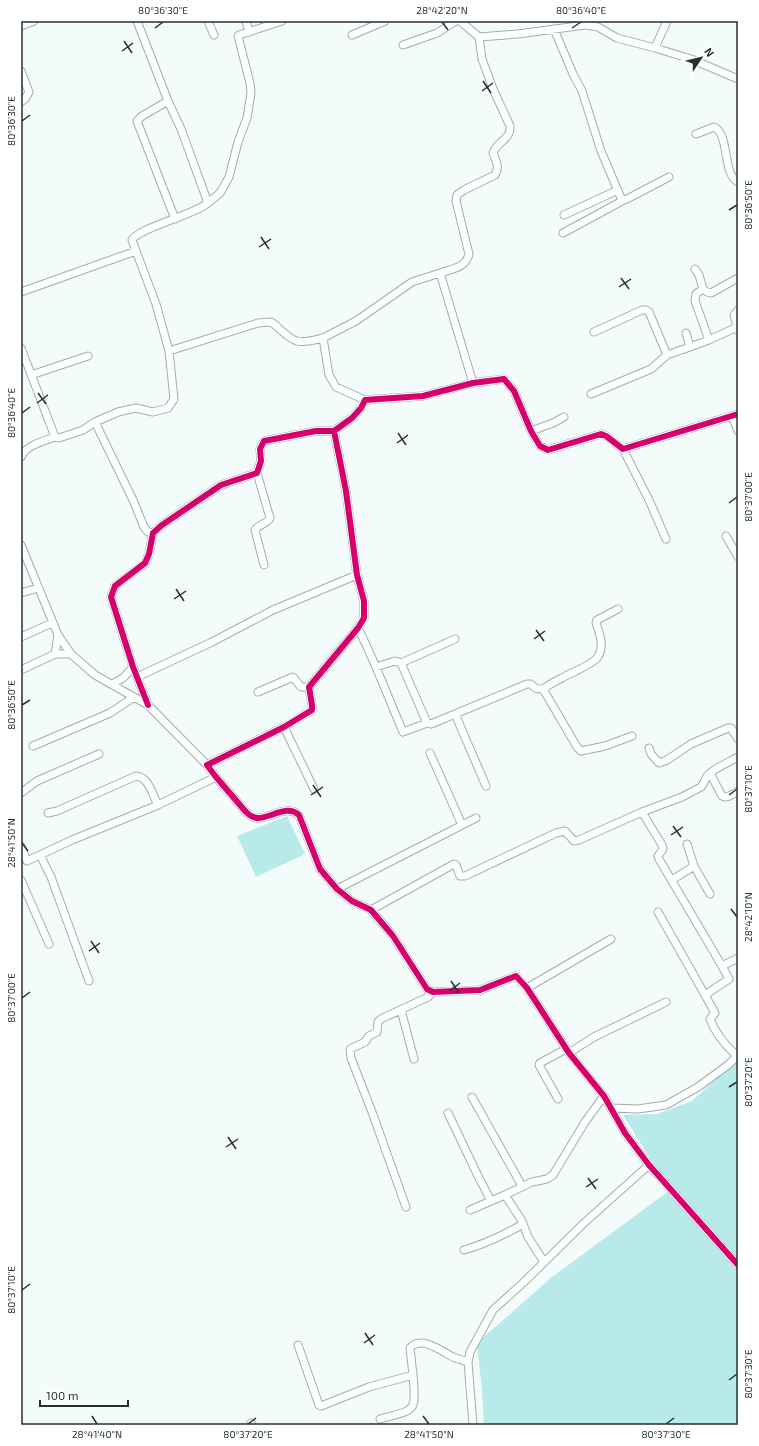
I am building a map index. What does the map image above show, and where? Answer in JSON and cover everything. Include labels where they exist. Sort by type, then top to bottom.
[{"type":"street","points":[[21,26],[34,21]]},
{"type":"street","points":[[137,21],[168,101],[181,129],[208,203]]},
{"type":"street","points":[[208,21],[214,35]]},
{"type":"street","points":[[246,21],[249,32]]},
{"type":"street","points":[[21,457],[29,447],[55,437],[59,438],[79,431],[118,412],[136,408],[153,412],[168,408],[171,405],[174,399],[169,352],[156,304],[132,240],[134,237],[150,229],[196,210],[208,203],[220,193],[229,177],[238,142],[248,118],[251,93],[250,83],[238,38],[239,35],[282,21]]},
{"type":"street","points":[[352,35],[385,21]]},
{"type":"street","points":[[403,45],[437,33],[456,21]]},
{"type":"street","points":[[169,352],[258,323],[271,322],[297,341],[323,338],[356,321],[412,282],[463,265],[468,259],[469,254],[456,202],[457,195],[464,190],[496,175],[498,166],[493,153],[499,144],[509,136],[510,126],[493,89],[482,59],[479,37],[460,21]]},
{"type":"street","points":[[655,48],[667,21]]},
{"type":"street","points":[[479,37],[518,34],[585,25],[598,27],[617,38],[691,59],[738,78]]},
{"type":"street","points":[[554,29],[573,74],[582,91],[601,151],[624,200]]},
{"type":"street","points":[[21,71],[29,92],[25,99],[21,102]]},
{"type":"street","points":[[168,101],[142,116],[138,121],[175,219]]},
{"type":"street","points":[[696,134],[714,127],[718,128],[722,137],[732,177],[738,182]]},
{"type":"street","points":[[563,233],[669,177]]},
{"type":"street","points":[[564,215],[618,190]]},
{"type":"street","points":[[21,292],[136,251]]},
{"type":"street","points":[[695,269],[699,275],[703,289],[711,293],[738,278]]},
{"type":"street","points":[[440,273],[473,383]]},
{"type":"street","points":[[703,289],[696,294],[695,297],[709,340]]},
{"type":"street","points":[[594,332],[642,310],[646,310],[649,312],[667,355]]},
{"type":"street","points":[[591,394],[651,369],[667,355],[690,348],[737,329],[734,315],[738,310]]},
{"type":"street","points":[[686,333],[690,348]]},
{"type":"street","points":[[323,338],[329,375],[336,387],[365,400],[423,396],[473,383],[504,379],[514,391],[540,446],[548,450],[601,434],[606,436],[623,449],[649,500],[666,539]]},
{"type":"street","points":[[21,348],[55,437]]},
{"type":"street","points":[[31,374],[88,356]]},
{"type":"street","points":[[264,565],[255,530],[259,525],[266,522],[270,518],[257,473],[261,461],[260,449],[264,441],[316,431],[334,431],[352,418],[361,408],[365,400]]},
{"type":"street","points":[[623,449],[735,415],[738,431]]},
{"type":"street","points":[[532,431],[564,417]]},
{"type":"street","points":[[95,422],[144,527],[148,532],[153,533]]},
{"type":"street","points":[[207,765],[284,727],[312,710],[309,687],[358,628],[364,618],[364,601],[357,575],[346,491],[334,431]]},
{"type":"street","points":[[148,704],[136,677],[111,597],[115,586],[145,562],[149,554],[153,533],[162,525],[221,485],[257,473]]},
{"type":"street","points":[[726,536],[738,557]]},
{"type":"street","points":[[21,545],[52,623],[71,654],[95,675],[148,704],[207,765],[246,812],[258,818],[289,810],[295,811],[299,815],[320,869],[337,889],[352,901],[372,910],[394,936],[427,989],[433,992],[480,990],[516,976],[527,988],[568,1051],[604,1096],[625,1133],[648,1164],[738,1265]]},
{"type":"street","points":[[136,677],[212,642],[272,610],[357,575]]},
{"type":"street","points":[[21,593],[38,588]]},
{"type":"street","points":[[358,628],[403,732],[427,723],[431,724],[527,684],[531,684],[537,689],[543,689],[596,659],[600,652],[601,638],[600,630],[596,623],[597,620],[618,609]]},
{"type":"street","points":[[21,637],[52,623]]},
{"type":"street","points":[[55,654],[58,635]]},
{"type":"street","points":[[376,667],[395,661],[401,663],[455,639]]},
{"type":"street","points":[[21,670],[55,654],[71,654]]},
{"type":"street","points":[[401,663],[427,723]]},
{"type":"street","points":[[112,684],[123,678],[133,667]]},
{"type":"street","points":[[258,692],[292,677],[300,687],[309,687]]},
{"type":"street","points":[[543,689],[577,747],[581,751],[605,746],[632,736]]},
{"type":"street","points":[[33,746],[110,713],[134,697]]},
{"type":"street","points":[[455,714],[486,786]]},
{"type":"street","points":[[284,727],[314,789]]},
{"type":"street","points":[[649,748],[651,754],[659,763],[667,760],[692,744],[728,728],[731,728],[738,739]]},
{"type":"street","points":[[21,793],[37,781],[99,754]]},
{"type":"street","points":[[430,754],[462,825]]},
{"type":"street","points":[[372,910],[454,864],[456,865],[460,876],[465,876],[556,833],[565,832],[574,841],[579,840],[642,812],[682,797],[701,787],[706,777],[710,773],[738,757]]},
{"type":"street","points":[[710,773],[722,796],[730,796],[738,791]]},
{"type":"street","points":[[48,813],[57,811],[136,776],[146,780],[158,805]]},
{"type":"street","points":[[21,846],[24,862],[72,840],[158,805],[216,777]]},
{"type":"street","points":[[642,812],[662,845],[663,849],[658,856],[659,859],[729,979],[705,995]]},
{"type":"street","points":[[337,889],[476,818]]},
{"type":"street","points":[[687,844],[694,866],[710,894]]},
{"type":"street","points":[[40,855],[51,878],[89,981]]},
{"type":"street","points":[[672,880],[694,866]]},
{"type":"street","points":[[21,880],[49,944]]},
{"type":"street","points":[[611,1108],[638,1109],[666,1105],[704,1082],[728,1065],[737,1056],[730,1050],[712,1024],[710,1019],[715,1013],[658,912]]},
{"type":"street","points":[[527,988],[611,939]]},
{"type":"street","points":[[722,966],[738,958]]},
{"type":"street","points":[[406,1207],[351,1058],[350,1048],[365,1042],[369,1036],[377,1032],[378,1022],[381,1019],[428,997],[433,992]]},
{"type":"street","points":[[558,1099],[539,1065],[540,1063],[568,1051],[666,1002]]},
{"type":"street","points":[[401,1010],[414,1059]]},
{"type":"street","points":[[470,1210],[522,1186],[546,1179],[553,1175],[585,1122],[604,1096]]},
{"type":"street","points":[[472,1097],[522,1186]]},
{"type":"street","points":[[448,1113],[491,1200]]},
{"type":"street","points":[[473,1425],[468,1378],[468,1362],[470,1352],[493,1310],[648,1164]]},
{"type":"street","points":[[505,1194],[523,1224],[528,1237],[544,1262]]},
{"type":"street","points":[[464,1250],[509,1232],[523,1224]]},
{"type":"street","points":[[380,1419],[409,1411],[413,1407],[414,1397],[411,1346],[418,1343],[432,1346],[454,1358],[468,1362]]},
{"type":"street","points":[[298,1345],[319,1405],[322,1406],[369,1387],[413,1375]]},
{"type":"shaded area","points":[[287,816],[305,854],[256,877],[237,836]]},
{"type":"shaded area","points":[[738,1058],[738,1425],[484,1425],[477,1343],[552,1277],[670,1190],[623,1115],[657,1114],[692,1101]]},
{"type":"cycle path","points":[[148,705],[133,667],[111,597],[115,586],[145,563],[149,554],[153,533],[162,525],[221,485],[257,473],[261,461],[260,449],[264,441],[316,431],[334,431],[352,418],[361,408],[365,400],[423,396],[473,383],[504,379],[514,391],[531,431],[540,446],[548,450],[601,434],[623,449],[738,414]]},
{"type":"cycle path","points":[[334,431],[346,491],[357,575],[364,601],[364,618],[358,628],[309,687],[312,710],[284,727],[207,765],[251,816],[256,818],[263,817],[284,811],[294,812],[299,815],[320,869],[337,889],[352,901],[371,910],[393,936],[427,989],[433,992],[480,990],[516,976],[527,988],[569,1053],[604,1096],[625,1133],[649,1165],[738,1265]]}]
